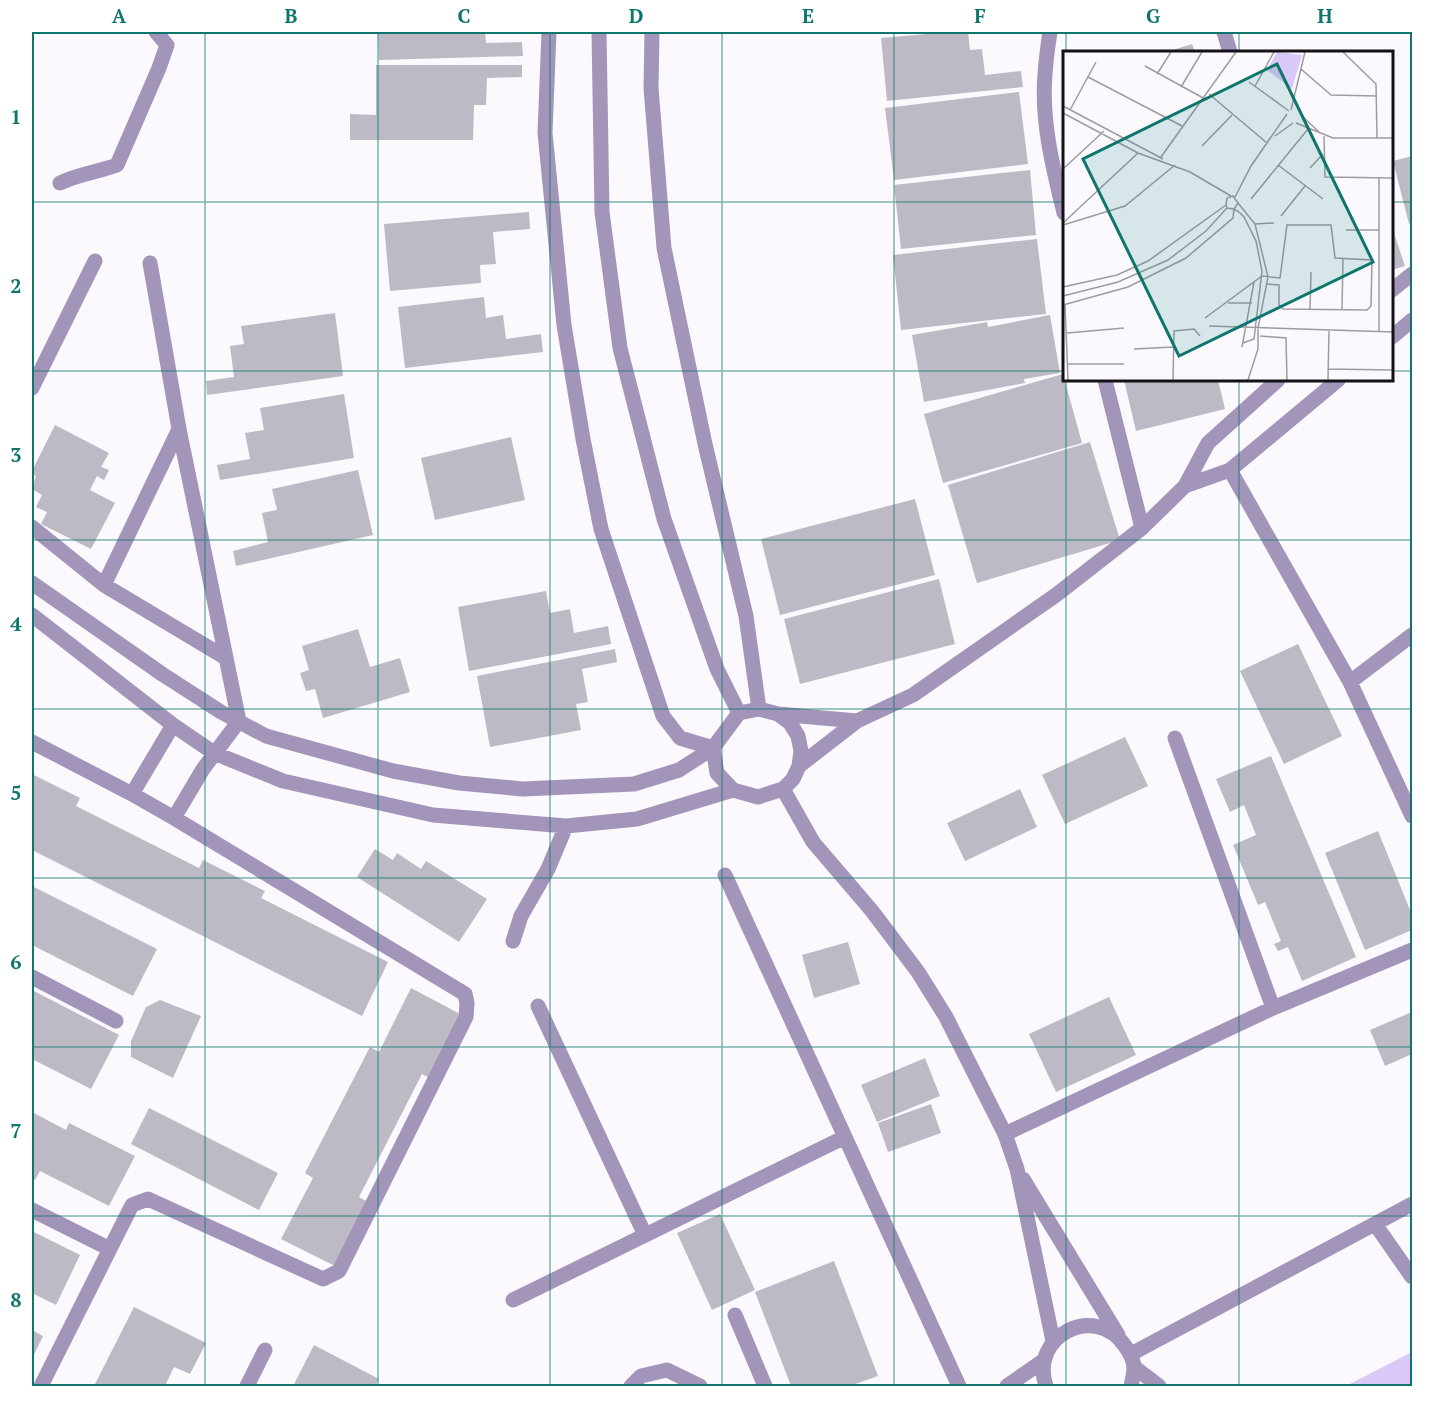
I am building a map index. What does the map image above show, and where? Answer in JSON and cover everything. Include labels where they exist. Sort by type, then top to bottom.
[{"type":"street","points":[[60,183],[80,174],[117,165],[167,45],[156,32]]},
{"type":"street","points":[[549,32],[545,133],[564,325],[601,529],[663,716],[680,738],[713,748]]},
{"type":"street","points":[[599,32],[602,212],[620,348],[664,519],[717,669],[739,713]]},
{"type":"street","points":[[652,32],[651,88],[664,248],[705,444],[746,616],[759,709]]},
{"type":"street","points":[[1050,32],[1045,75],[1046,114],[1051,160],[1063,205]]},
{"type":"street","points":[[1224,32],[1230,51]]},
{"type":"street","points":[[32,388],[95,261]]},
{"type":"street","points":[[150,263],[179,429],[239,721],[214,753],[174,818]]},
{"type":"street","points":[[1393,289],[1413,274]]},
{"type":"street","points":[[1393,336],[1413,320]]},
{"type":"street","points":[[1105,381],[1142,528]]},
{"type":"street","points":[[799,766],[857,721],[913,695],[1056,595],[1142,528],[1185,486],[1208,443],[1277,381]]},
{"type":"street","points":[[1185,486],[1230,470],[1337,381]]},
{"type":"street","points":[[104,585],[179,429]]},
{"type":"street","points":[[1230,470],[1350,682],[1413,816]]},
{"type":"street","points":[[32,528],[104,585],[226,658]]},
{"type":"street","points":[[32,583],[162,674],[266,736],[393,771],[459,783],[524,789],[634,784],[679,770],[713,748],[739,713],[759,709],[778,714],[857,721]]},
{"type":"street","points":[[32,615],[173,725],[214,753],[283,782],[433,815],[566,826],[637,819],[733,790]]},
{"type":"street","points":[[1350,682],[1413,635]]},
{"type":"street","points":[[713,748],[717,773],[733,790],[758,797],[783,789],[793,779],[799,766],[801,751],[798,736],[790,723],[778,714]]},
{"type":"street","points":[[132,794],[173,725]]},
{"type":"street","points":[[1175,738],[1273,1008]]},
{"type":"street","points":[[32,742],[174,818],[465,994],[467,1003],[466,1017],[339,1271],[323,1280],[148,1199],[132,1204],[41,1386]]},
{"type":"street","points":[[783,789],[813,842],[872,911],[918,972],[946,1017],[1005,1134],[1017,1169],[1053,1341]]},
{"type":"street","points":[[513,941],[521,916],[548,869],[566,826]]},
{"type":"street","points":[[725,875],[959,1386]]},
{"type":"street","points":[[1005,1134],[1273,1008],[1413,950]]},
{"type":"street","points":[[32,977],[116,1021]]},
{"type":"street","points":[[538,1006],[645,1235]]},
{"type":"street","points":[[513,1300],[845,1137]]},
{"type":"street","points":[[1017,1169],[1132,1361],[1159,1386]]},
{"type":"street","points":[[1132,1361],[1413,1204]]},
{"type":"street","points":[[32,1210],[110,1249]]},
{"type":"street","points":[[1375,1224],[1413,1277]]},
{"type":"street","points":[[735,1315],[765,1386]]},
{"type":"street","points":[[1046,1386],[1043,1377],[1044,1361],[1053,1341],[1073,1328],[1096,1325],[1118,1335]]},
{"type":"street","points":[[247,1386],[265,1350]]},
{"type":"street","points":[[1007,1386],[1044,1361]]},
{"type":"street","points":[[1131,1386],[1132,1361]]},
{"type":"street","points":[[631,1386],[641,1377],[667,1370],[700,1386]]},
{"type":"shaded area","points":[[1412,1352],[1412,1386],[1346,1386]]},
{"type":"building","points":[[378,32],[485,32],[486,43],[522,42],[523,56],[379,60]]},
{"type":"building","points":[[968,32],[970,50],[982,49],[985,75],[1021,71],[1023,87],[887,101],[881,38]]},
{"type":"building","points":[[1192,44],[1195,51],[1169,51]]},
{"type":"building","points":[[376,65],[522,65],[522,77],[487,78],[486,105],[474,105],[473,140],[350,140],[350,114],[376,115]]},
{"type":"building","points":[[1019,92],[1028,164],[894,180],[885,108]]},
{"type":"building","points":[[1412,156],[1412,223],[1409,224],[1393,161]]},
{"type":"building","points":[[1030,170],[1036,235],[901,249],[894,185]]},
{"type":"building","points":[[529,212],[530,229],[493,232],[496,264],[480,265],[481,283],[390,291],[384,224]]},
{"type":"building","points":[[1393,230],[1405,266],[1393,270]]},
{"type":"building","points":[[1037,239],[1046,314],[901,330],[893,255]]},
{"type":"building","points":[[484,297],[486,318],[503,315],[506,339],[541,334],[543,352],[405,368],[398,307]]},
{"type":"building","points":[[335,313],[343,376],[207,395],[206,381],[234,377],[230,346],[244,344],[241,326]]},
{"type":"building","points":[[1050,315],[1060,373],[1024,379],[1025,383],[924,402],[912,335],[987,322],[988,327]]},
{"type":"building","points":[[1063,374],[1063,381],[1065,381],[1082,443],[943,483],[924,414]]},
{"type":"building","points":[[1124,381],[1218,381],[1225,409],[1136,431]]},
{"type":"building","points":[[344,394],[354,458],[220,480],[217,465],[250,459],[245,433],[264,430],[260,408]]},
{"type":"building","points":[[55,425],[109,453],[101,467],[109,470],[104,480],[97,476],[90,490],[115,503],[91,549],[41,524],[47,512],[36,507],[42,495],[32,489],[36,476],[32,474],[32,471]]},
{"type":"building","points":[[511,437],[525,500],[435,520],[421,458]]},
{"type":"building","points":[[1090,442],[1120,540],[977,583],[948,485]]},
{"type":"building","points":[[358,470],[373,535],[236,566],[233,551],[268,542],[262,513],[277,510],[272,489]]},
{"type":"building","points":[[915,499],[935,575],[780,615],[761,539]]},
{"type":"building","points":[[939,579],[955,644],[800,684],[784,619]]},
{"type":"building","points":[[546,591],[550,613],[570,609],[574,633],[608,626],[611,644],[469,671],[458,607]]},
{"type":"building","points":[[358,629],[370,667],[400,658],[410,692],[323,718],[315,689],[306,691],[300,673],[309,670],[302,646]]},
{"type":"building","points":[[1298,644],[1342,736],[1284,764],[1240,671]]},
{"type":"building","points":[[615,649],[617,662],[582,669],[588,702],[576,704],[581,730],[490,747],[477,676]]},
{"type":"building","points":[[1125,737],[1148,786],[1065,824],[1042,775]]},
{"type":"building","points":[[1271,756],[1356,957],[1302,981],[1288,947],[1278,951],[1274,944],[1281,941],[1265,902],[1258,905],[1233,845],[1256,835],[1244,805],[1230,812],[1216,779]]},
{"type":"building","points":[[32,774],[80,798],[76,806],[199,868],[203,860],[265,891],[261,898],[388,962],[362,1016],[32,850]]},
{"type":"building","points":[[1020,789],[1037,827],[965,861],[947,823]]},
{"type":"building","points":[[1378,831],[1412,915],[1412,930],[1365,950],[1325,853]]},
{"type":"building","points":[[375,849],[393,860],[397,853],[421,869],[426,861],[487,899],[459,942],[357,877]]},
{"type":"building","points":[[32,886],[157,949],[133,996],[32,945]]},
{"type":"building","points":[[848,942],[860,984],[814,998],[802,955]]},
{"type":"building","points":[[411,988],[464,1016],[431,1079],[422,1074],[359,1197],[368,1202],[335,1266],[281,1239],[313,1178],[305,1173],[370,1047],[379,1052]]},
{"type":"building","points":[[32,990],[119,1035],[91,1089],[32,1059]]},
{"type":"building","points":[[1109,997],[1136,1055],[1056,1092],[1029,1034]]},
{"type":"building","points":[[160,1000],[201,1016],[173,1078],[131,1057],[131,1041],[146,1007]]},
{"type":"building","points":[[1412,1012],[1412,1054],[1385,1066],[1370,1030]]},
{"type":"building","points":[[925,1058],[940,1096],[877,1122],[861,1085]]},
{"type":"building","points":[[931,1104],[941,1133],[888,1152],[878,1123]]},
{"type":"building","points":[[149,1108],[278,1173],[259,1210],[131,1144]]},
{"type":"building","points":[[32,1112],[66,1130],[69,1123],[135,1156],[109,1206],[40,1171],[35,1180],[32,1178]]},
{"type":"building","points":[[720,1214],[755,1290],[712,1310],[677,1233]]},
{"type":"building","points":[[32,1231],[80,1255],[56,1305],[32,1293]]},
{"type":"building","points":[[834,1261],[878,1376],[850,1386],[791,1386],[755,1292]]},
{"type":"building","points":[[134,1307],[206,1343],[190,1374],[174,1367],[165,1386],[94,1386]]},
{"type":"building","points":[[32,1330],[43,1336],[32,1359]]},
{"type":"building","points":[[314,1345],[379,1379],[375,1386],[293,1386]]}]
